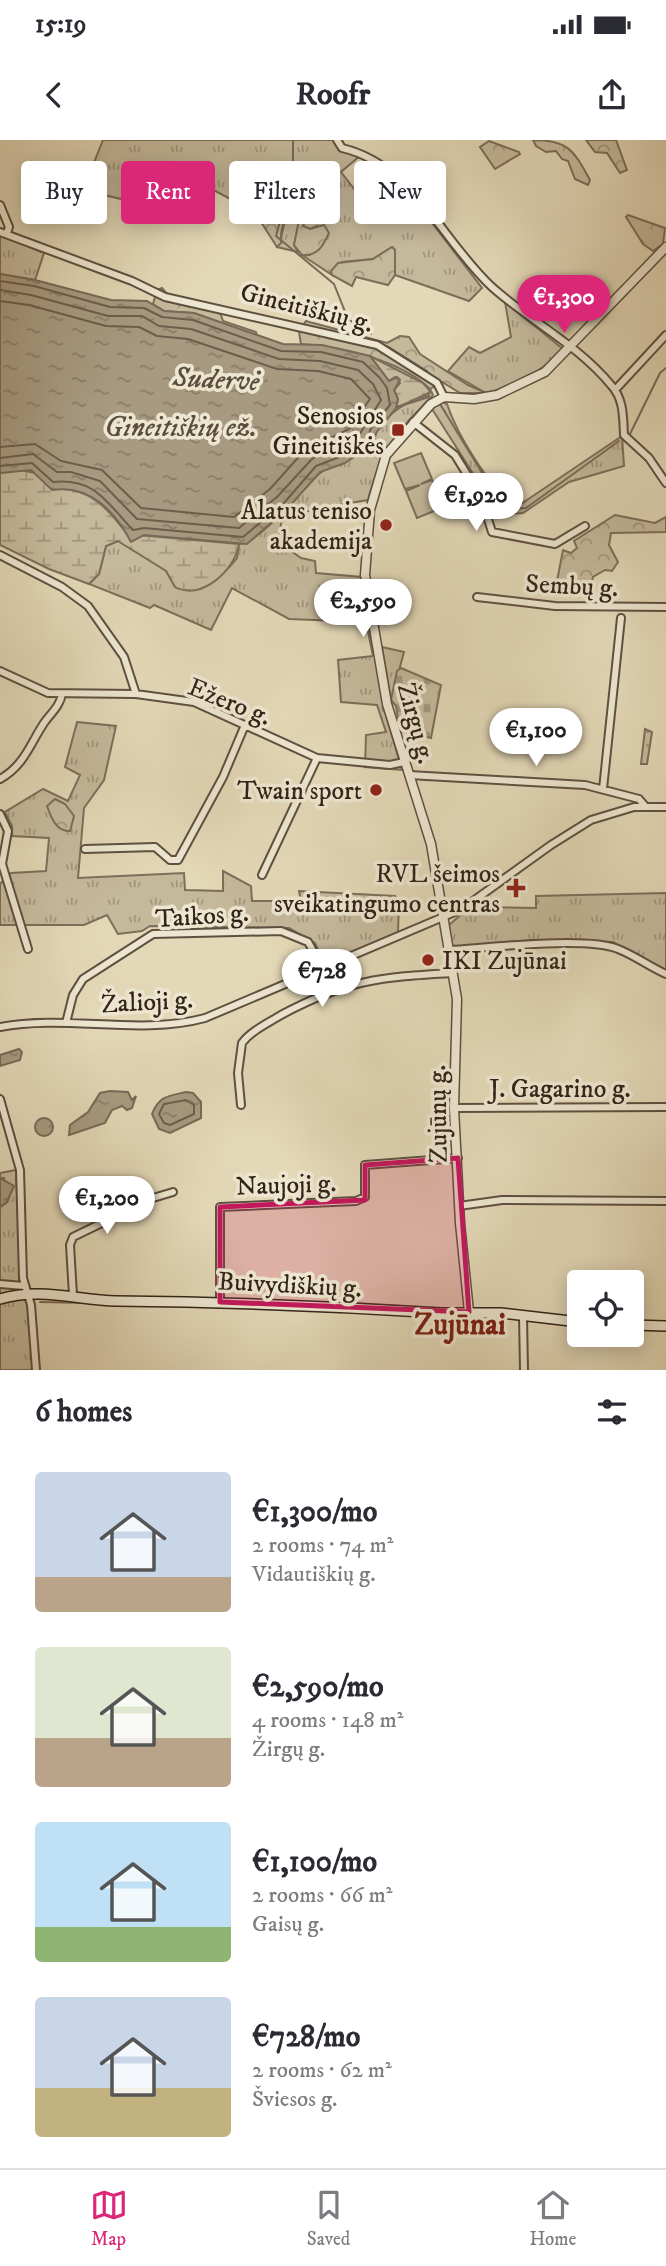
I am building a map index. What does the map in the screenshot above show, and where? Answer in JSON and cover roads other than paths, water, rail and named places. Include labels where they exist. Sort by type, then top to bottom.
[{"type":"main road","name":"Buivydiškių g.","points":[[0,1299],[26,1289],[112,1301],[360,1307],[469,1312],[567,1321]]},
{"type":"main road","points":[[644,1325],[666,1326]]},
{"type":"street","points":[[337,142],[342,148],[366,155],[399,178],[481,277],[572,347],[615,390],[622,405],[624,435],[649,458],[666,483]]},
{"type":"street","points":[[0,205],[9,227],[4,233]]},
{"type":"street","name":"Gineitiškių g.","points":[[4,233],[101,272],[132,281],[156,294],[377,345],[436,383],[444,397]]},
{"type":"street","points":[[444,397],[482,398],[508,391],[545,372],[666,247]]},
{"type":"street","points":[[615,390],[666,335]]},
{"type":"street","name":"Žirgų g.","points":[[444,397],[430,404],[386,455],[370,510],[365,570],[387,704],[431,844],[444,916]]},
{"type":"street","points":[[413,422],[456,454],[481,497],[492,532],[555,544],[585,526]]},
{"type":"street","points":[[0,555],[62,587],[88,606],[124,657],[136,694]]},
{"type":"street","name":"Sembų g.","points":[[477,597],[555,606],[666,607]]},
{"type":"street","points":[[603,789],[621,618]]},
{"type":"street","name":"Ežero g.","points":[[0,671],[27,685],[62,694],[136,694],[201,704],[317,758],[390,765],[404,762]]},
{"type":"street","points":[[0,779],[26,757],[43,725],[60,703],[62,694]]},
{"type":"street","points":[[85,849],[155,847],[167,858],[178,860],[223,776],[245,726]]},
{"type":"street","points":[[262,876],[317,758]]},
{"type":"street","points":[[409,775],[585,785],[639,799],[645,806],[666,807]]},
{"type":"street","name":"Žalioji g.","points":[[0,1027],[66,1023],[176,1024],[199,1020],[462,909],[579,826],[605,814],[645,806]]},
{"type":"street","points":[[0,814],[8,831],[2,864],[28,949]]},
{"type":"street","name":"Zujūnų g.","points":[[444,916],[459,1021],[454,1108],[459,1206],[469,1312]]},
{"type":"street","name":"Taikos g.","points":[[66,1023],[73,995],[83,979],[153,934],[281,931],[308,942],[323,968]]},
{"type":"street","points":[[449,950],[601,946],[620,949],[666,974]]},
{"type":"street","points":[[241,1105],[238,1073],[242,1043],[262,1027],[344,985],[401,976],[453,973]]},
{"type":"street","points":[[0,1099],[20,1170],[26,1289],[36,1370]]},
{"type":"street","name":"J. Gagarino g.","points":[[454,1108],[666,1107]]},
{"type":"street","name":"Naujoji g.","points":[[220,1302],[220,1207],[356,1201],[365,1197],[365,1164],[458,1158]]},
{"type":"street","points":[[73,1295],[70,1245],[73,1237],[153,1198],[173,1192]]},
{"type":"street","points":[[459,1206],[502,1200],[666,1201]]},
{"type":"street","points":[[0,1284],[26,1289]]},
{"type":"street","points":[[523,1316],[524,1370]]},
{"type":"water","name":"Gineitiškių ež.","points":[[0,274],[35,280],[111,300],[147,301],[164,311],[194,313],[283,344],[322,345],[370,356],[389,381],[397,377],[400,380],[394,390],[398,399],[396,408],[376,433],[373,444],[345,463],[320,472],[288,508],[247,544],[144,535],[131,542],[109,510],[89,496],[78,491],[52,490],[31,470],[0,473]]},
{"type":"water","points":[[19,1049],[22,1052],[20,1060],[0,1066],[0,1055]]},
{"type":"water","points":[[128,1092],[132,1100],[136,1096],[132,1108],[127,1110],[122,1106],[112,1110],[105,1123],[69,1135],[70,1125],[88,1112],[100,1093]]},
{"type":"water","points":[[193,1093],[201,1102],[201,1118],[170,1133],[159,1129],[152,1114],[158,1104],[169,1096]]},
{"type":"water","points":[[44,1118],[50,1121],[53,1127],[50,1133],[44,1136],[38,1133],[35,1127],[38,1121]]},
{"type":"water","points":[[0,1178],[14,1186],[7,1202],[0,1207]]},
{"type":"waterway","points":[[293,140],[293,174],[276,236],[334,284],[348,319],[371,334]]},
{"type":"waterway","points":[[387,346],[427,371]]},
{"type":"waterway","name":"Sudervė","points":[[630,434],[660,373],[666,368]]},
{"type":"waterway","name":"Sudervė","points":[[397,407],[429,397]]},
{"type":"waterway","name":"Sudervė","points":[[440,404],[495,494],[512,509],[526,508],[619,441]]},
{"type":"waterway","points":[[40,1302],[87,1303]]},
{"type":"place","name":"Senosios Gineitiškės","points":[[398,430]]},
{"type":"place","name":"Alatus teniso akademija","points":[[386,525]]},
{"type":"place","name":"Twain sport","points":[[376,790]]},
{"type":"place","name":"RVL šeimos sveikatingumo centras","points":[[516,888]]},
{"type":"place","name":"IKI Zujūnai","points":[[428,960]]},
{"type":"district","name":"Zujūnai","points":[[460,1324]]}]
